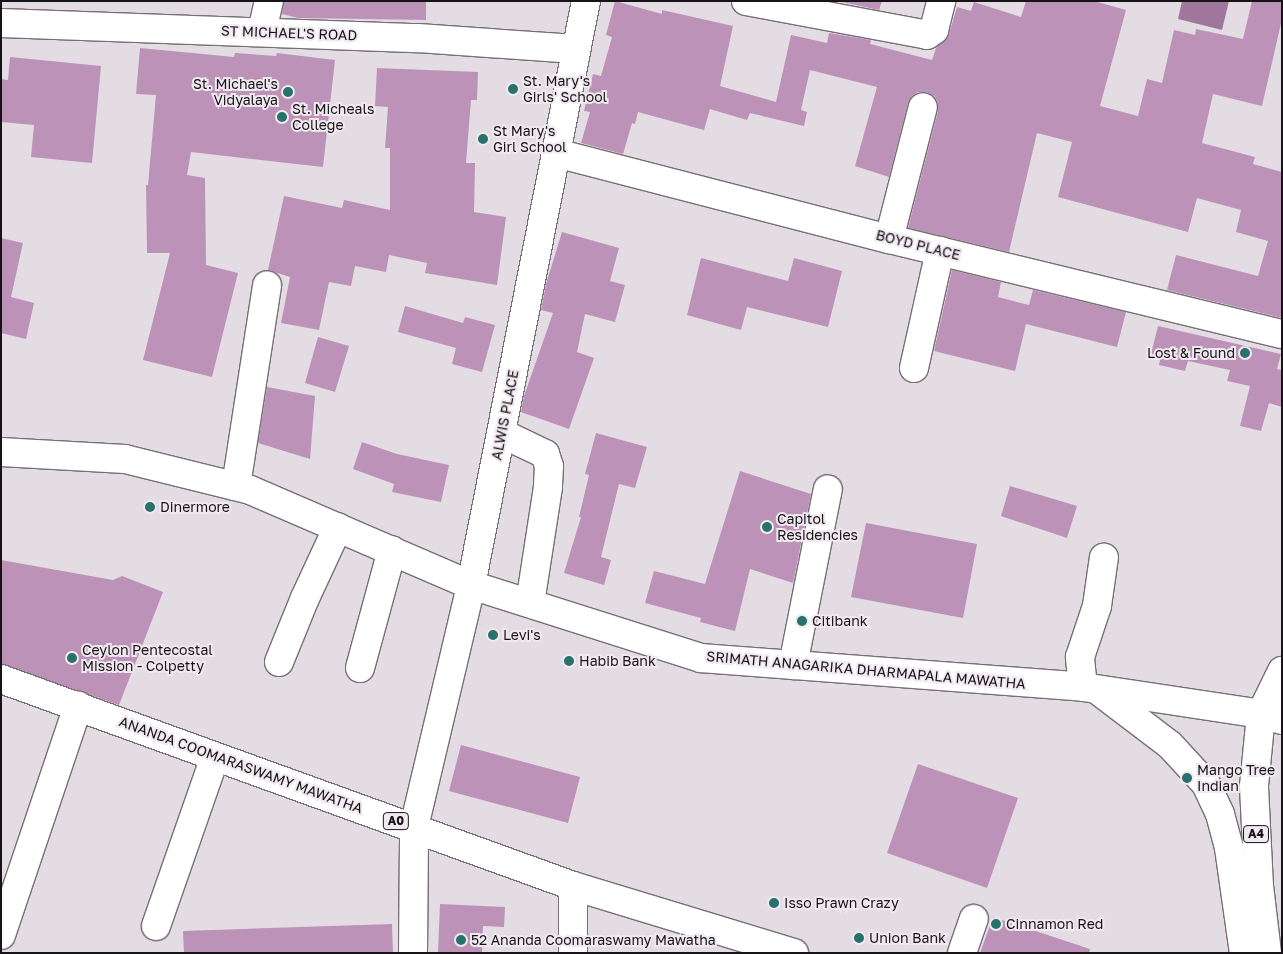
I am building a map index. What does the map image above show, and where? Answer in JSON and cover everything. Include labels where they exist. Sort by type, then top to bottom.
[{"type":"main road","points":[[262,31],[269,1]]},
{"type":"main road","name":"ALWIS PLACE","points":[[413,953],[414,827],[471,585],[586,1]]},
{"type":"main road","points":[[746,1],[927,35],[934,30],[941,1]]},
{"type":"main road","name":"ST MICHAEL'S ROAD","points":[[1,23],[418,38],[576,49]]},
{"type":"main road","points":[[889,238],[923,107]]},
{"type":"main road","name":"BOYD PLACE","points":[[556,153],[940,251],[1282,334]]},
{"type":"main road","points":[[914,368],[940,251]]},
{"type":"main road","points":[[236,486],[267,286]]},
{"type":"main road","points":[[501,433],[545,454],[549,466],[548,487],[530,603]]},
{"type":"main road","name":"SRIMATH ANAGARIKA DHARMAPALA MAWATHA","points":[[1,452],[125,459],[250,490],[471,585],[701,658],[1090,688],[1272,717]]},
{"type":"main road","points":[[793,665],[828,489]]},
{"type":"main road","points":[[279,662],[305,598],[338,527]]},
{"type":"main road","points":[[360,668],[392,550]]},
{"type":"main road","points":[[1104,557],[1097,606],[1080,657],[1090,688],[1170,745],[1206,784],[1220,814],[1229,848],[1244,953]]},
{"type":"main road","name":"A4","points":[[1267,953],[1259,886],[1254,786],[1282,671]]},
{"type":"main road","name":"ANANDA COOMARASWAMY MAWATHA","points":[[1,679],[573,886],[760,948],[794,953]]},
{"type":"main road","points":[[1,935],[78,706]]},
{"type":"main road","points":[[156,926],[215,756]]},
{"type":"main road","points":[[573,886],[573,953]]},
{"type":"main road","points":[[962,953],[974,919]]},
{"type":"shaded area","points":[[1182,1],[1229,1],[1222,30],[1178,19]]},
{"type":"building","points":[[284,1],[426,1],[426,20],[298,18],[282,14]]},
{"type":"building","points":[[615,1],[662,14],[662,10],[733,26],[720,86],[776,102],[791,35],[827,43],[829,33],[871,40],[870,44],[932,60],[936,48],[949,34],[957,7],[971,11],[974,2],[1021,17],[1026,1],[1094,1],[1126,10],[1100,106],[1138,116],[1147,79],[1162,83],[1174,30],[1195,35],[1196,29],[1243,39],[1252,1],[1282,1],[1282,19],[1262,106],[1213,94],[1202,143],[1255,157],[1253,164],[1282,172],[1282,318],[1167,290],[1176,255],[1258,276],[1268,241],[1236,232],[1241,210],[1197,198],[1188,232],[1058,197],[1072,142],[1037,133],[1009,252],[908,228],[938,111],[938,103],[934,96],[926,92],[918,92],[912,96],[908,103],[889,177],[855,166],[877,87],[810,70],[801,110],[807,112],[804,126],[750,113],[747,120],[710,109],[704,130],[638,112],[635,124],[632,123],[623,154],[581,143],[590,112],[584,111],[593,74],[601,76],[612,37],[606,35]]},
{"type":"building","points":[[837,1],[882,1],[879,10]]},
{"type":"building","points":[[140,48],[234,57],[235,53],[276,56],[277,53],[335,60],[323,167],[191,152],[187,175],[205,178],[206,265],[238,273],[212,377],[143,360],[170,253],[147,253],[146,185],[148,185],[156,95],[136,94]]},
{"type":"building","points":[[10,57],[101,66],[92,163],[31,157],[34,125],[1,122],[1,79],[8,80]]},
{"type":"building","points":[[377,68],[478,72],[477,100],[471,100],[466,163],[475,163],[474,212],[506,217],[497,285],[425,273],[427,263],[389,255],[386,272],[355,266],[351,286],[329,282],[319,330],[281,323],[290,277],[268,270],[284,196],[342,208],[344,200],[390,210],[390,148],[385,148],[388,107],[375,106]]},
{"type":"building","points":[[562,232],[619,248],[610,281],[625,285],[615,322],[585,314],[577,352],[594,358],[569,429],[521,412],[524,396],[553,313],[541,310],[546,284]]},
{"type":"building","points":[[1,238],[23,243],[11,297],[34,303],[26,339],[1,333]]},
{"type":"building","points":[[701,258],[788,281],[794,258],[842,271],[828,327],[747,307],[741,330],[687,315]]},
{"type":"building","points":[[952,270],[1001,282],[998,297],[1029,305],[1033,290],[1126,312],[1117,347],[1026,324],[1015,371],[934,351]]},
{"type":"building","points":[[405,306],[463,323],[465,317],[495,325],[482,372],[452,364],[456,348],[398,332]]},
{"type":"building","points":[[1158,326],[1281,354],[1277,369],[1282,370],[1282,407],[1269,403],[1261,431],[1240,426],[1250,386],[1227,381],[1230,370],[1188,361],[1185,371],[1159,365],[1161,356],[1151,354]]},
{"type":"building","points":[[318,337],[349,346],[335,392],[305,383]]},
{"type":"building","points":[[267,387],[315,396],[310,459],[258,443]]},
{"type":"building","points":[[596,433],[647,447],[635,488],[619,484],[601,557],[611,560],[604,585],[564,573],[581,517],[579,517],[589,475],[585,474]]},
{"type":"building","points":[[362,442],[397,454],[449,465],[441,502],[392,492],[394,484],[353,469]]},
{"type":"building","name":"Capitol Residencies","points":[[740,471],[811,494],[793,583],[750,569],[735,631],[700,622],[701,618],[645,603],[654,571],[705,584]]},
{"type":"building","points":[[1010,486],[1077,506],[1067,538],[1001,516]]},
{"type":"building","points":[[866,523],[977,544],[963,618],[851,597]]},
{"type":"building","points":[[1,560],[113,580],[122,576],[163,592],[119,705],[1,664]]},
{"type":"building","points":[[461,745],[580,777],[568,823],[449,791]]},
{"type":"building","points":[[918,764],[1018,798],[987,888],[887,853]]},
{"type":"building","name":"52 Ananda Coomaraswamy Mawatha","points":[[440,904],[505,907],[504,927],[483,926],[482,953],[438,953]]},
{"type":"building","points":[[993,917],[1090,949],[1089,953],[980,953]]},
{"type":"building","points":[[392,924],[393,953],[184,953],[183,931]]},
{"type":"place","name":"St. Mary's Girls' School","points":[[513,89]]},
{"type":"place","name":"St. Michael's Vidyalaya","points":[[288,92]]},
{"type":"place","name":"St. Micheals College","points":[[282,117]]},
{"type":"place","name":"St Mary's Girl School","points":[[483,139]]},
{"type":"place","name":"Lost & Found","points":[[1245,353]]},
{"type":"place","name":"Dinermore","points":[[150,507]]},
{"type":"place","name":"Capitol Residencies","points":[[767,527]]},
{"type":"place","name":"Citibank","points":[[802,621]]},
{"type":"place","name":"Levi's","points":[[493,635]]},
{"type":"place","name":"Ceylon Pentecostal Mission - Colpetty","points":[[72,658]]},
{"type":"place","name":"Habib Bank","points":[[569,661]]},
{"type":"place","name":"Mango Tree Indian","points":[[1187,778]]},
{"type":"place","name":"Isso Prawn Crazy","points":[[774,903]]},
{"type":"place","name":"Cinnamon Red","points":[[996,924]]},
{"type":"place","name":"Union Bank","points":[[859,938]]},
{"type":"place","name":"52 Ananda Coomaraswamy Mawatha","points":[[461,940]]}]
